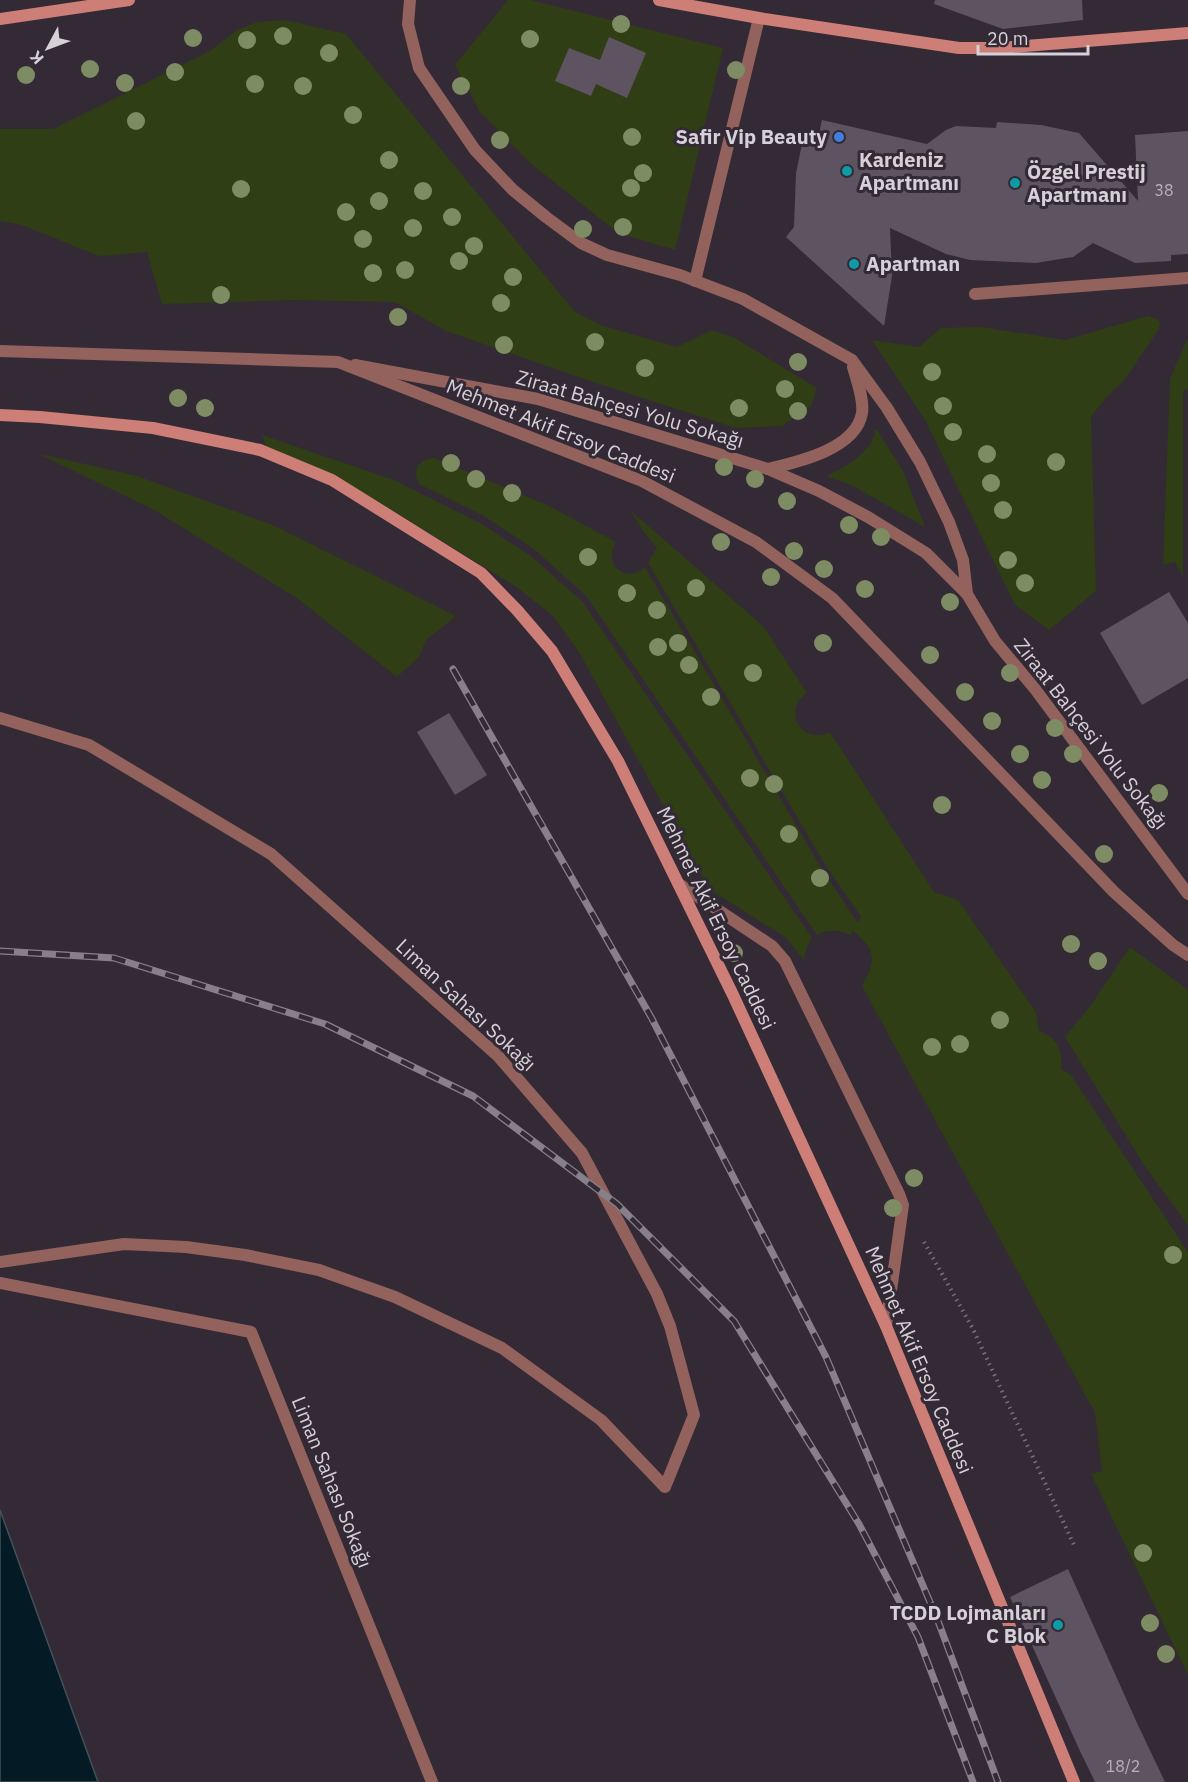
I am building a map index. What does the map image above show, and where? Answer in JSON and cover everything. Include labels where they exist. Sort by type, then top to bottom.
[{"type":"main road","points":[[0,19],[129,0]]},
{"type":"main road","points":[[659,0],[759,18],[959,48],[1000,48],[1188,33]]},
{"type":"main road","name":"Mehmet Akif Ersoy Caddesi","points":[[0,415],[153,428],[260,450],[333,480],[482,573],[552,651],[618,761],[679,884],[733,995],[886,1326],[1074,1782]]},
{"type":"street","name":"Ziraat Bahçesi Yolu Sokağı","points":[[410,0],[408,24],[419,68],[475,150],[513,190],[581,243],[607,255],[695,281],[744,299],[852,360],[887,408],[920,462],[949,522],[963,560],[967,594]]},
{"type":"street","points":[[695,281],[759,18]]},
{"type":"street","points":[[975,294],[1188,278]]},
{"type":"street","name":"Mehmet Akif Ersoy Caddesi","points":[[0,351],[338,362],[642,481],[756,542],[832,598],[1114,892],[1188,956]]},
{"type":"street","name":"Ziraat Bahçesi Yolu Sokağı","points":[[768,469],[800,462],[828,450],[844,440],[857,427],[863,411],[852,360]]},
{"type":"street","name":"Ziraat Bahçesi Yolu Sokağı","points":[[338,362],[538,399],[768,469],[819,491],[868,517],[926,554],[967,594],[995,641],[1041,697],[1188,894]]},
{"type":"street","name":"Liman Sahası Sokağı","points":[[0,718],[89,745],[270,854],[498,1056],[582,1153],[661,1304],[670,1326],[694,1415],[665,1487],[601,1420],[502,1348],[395,1297],[319,1270],[245,1255],[186,1247],[124,1244],[0,1262]]},
{"type":"street","points":[[679,884],[772,946],[785,961],[894,1183],[903,1205],[886,1326]]},
{"type":"street","name":"Liman Sahası Sokağı","points":[[0,1283],[251,1332],[432,1782]]},
{"type":"path","points":[[903,1205],[972,1327],[1074,1545]]},
{"type":"green space","points":[[508,0],[530,0],[723,48],[675,250],[618,233],[530,163],[480,112],[455,65]]},
{"type":"green space","points":[[285,20],[346,34],[575,312],[603,326],[677,347],[712,330],[735,338],[817,388],[811,406],[782,426],[736,428],[446,331],[395,302],[294,300],[162,304],[147,252],[99,256],[22,225],[0,221],[0,129],[53,129],[210,51],[237,30],[257,22]]},
{"type":"green space","points":[[1148,316],[1158,319],[1159,329],[1125,379],[1091,417],[1096,591],[1049,630],[1015,605],[925,420],[872,340],[919,347],[941,328],[982,327],[1065,340]]},
{"type":"green space","points":[[1188,338],[1188,389],[1183,391],[1183,577],[1175,562],[1163,565],[1170,378]]},
{"type":"green space","points":[[876,428],[903,471],[925,527],[853,486],[827,476],[858,458],[869,445]]},
{"type":"green space","points":[[262,435],[394,480],[480,523],[531,556],[583,602],[812,938],[806,949],[804,960],[785,937],[709,889],[579,652],[552,615],[515,586],[379,502],[266,446]]},
{"type":"green space","points":[[37,453],[137,476],[273,525],[456,616],[426,640],[419,657],[397,677],[298,599],[154,510]]},
{"type":"green space","points":[[434,458],[547,505],[616,542],[612,550],[612,558],[618,570],[630,574],[645,567],[820,866],[857,922],[861,917],[824,863],[648,563],[657,548],[630,510],[763,626],[807,693],[799,700],[796,709],[795,717],[798,724],[804,731],[811,734],[820,735],[830,732],[934,892],[958,900],[1036,1012],[1039,1031],[1050,1037],[1057,1045],[1061,1056],[1061,1069],[1071,1075],[1188,1252],[1188,1675],[1091,1474],[1102,1471],[1095,1413],[862,986],[872,962],[870,950],[853,931],[850,935],[834,931],[817,935],[587,597],[534,549],[484,516],[419,484],[416,474],[418,466]]},
{"type":"green space","points":[[1130,947],[1188,990],[1188,1225],[1144,1165],[1065,1037],[1091,1005]]},
{"type":"water","points":[[0,1510],[98,1782],[0,1782]]},
{"type":"building","points":[[935,0],[1082,0],[1083,20],[1003,29],[934,4]]},
{"type":"building","points":[[609,37],[646,53],[627,98],[596,84],[591,96],[555,81],[569,48],[600,60]]},
{"type":"building","points":[[822,120],[927,144],[946,130],[956,126],[996,128],[997,122],[1041,125],[1079,133],[1138,201],[1135,135],[1188,131],[1188,254],[1171,255],[1171,261],[1135,263],[1093,243],[1073,257],[1036,263],[970,260],[946,254],[890,228],[892,276],[884,326],[786,237],[794,227],[796,173],[802,144],[816,147]]},
{"type":"building","points":[[1169,592],[1188,623],[1188,678],[1142,705],[1100,633]]},
{"type":"building","points":[[449,713],[487,775],[455,795],[417,732]]},
{"type":"building","points":[[1068,1569],[1165,1782],[1095,1782],[1080,1751],[1010,1597]]},
{"type":"railway","points":[[453,669],[651,1017],[826,1357],[938,1621],[998,1782]]},
{"type":"railway","points":[[0,951],[114,958],[325,1024],[473,1096],[617,1204],[734,1321],[859,1524],[918,1637],[973,1782]]},
{"type":"place","name":"Safir Vip Beauty","points":[[839,137]]},
{"type":"place","name":"Kardeniz Apartmanı","points":[[847,171]]},
{"type":"place","name":"Özgel Prestij Apartmanı","points":[[1015,183]]},
{"type":"place","name":"Apartman","points":[[854,264]]},
{"type":"place","name":"TCDD Lojmanları C Blok","points":[[1058,1625]]}]
